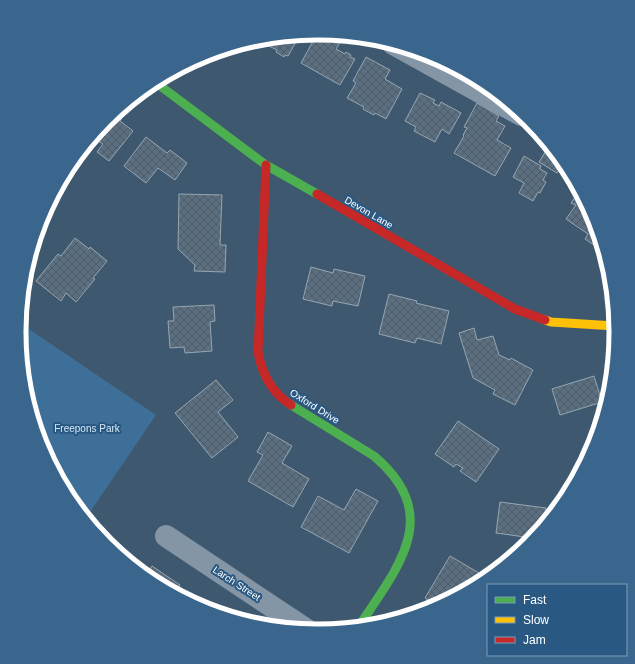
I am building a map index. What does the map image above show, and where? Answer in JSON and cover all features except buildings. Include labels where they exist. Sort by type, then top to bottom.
[{"type":"street","points":[[423,61],[492,99]]},
{"type":"street","name":"Devon Lane","points":[[161,87],[266,165],[515,309],[551,322],[609,326]]},
{"type":"street","name":"Oxford Drive","points":[[266,165],[258,352],[260,365],[264,376],[273,390],[285,401],[386,464],[402,485],[410,509],[410,534],[403,557],[363,620]]},
{"type":"street","name":"Larch Street","points":[[166,536],[297,623]]},
{"type":"green space","name":"Freepons Park","points":[[26,327],[156,415],[89,513],[65,478],[41,426],[28,370]]},
{"type":"traffic: fast","points":[[161,87],[266,165],[317,194]]},
{"type":"traffic: fast","points":[[291,405],[374,456],[395,478],[407,499],[410,520],[407,541],[399,562],[388,583],[363,620]]},
{"type":"traffic: slow","points":[[545,320],[551,322],[609,326]]},
{"type":"traffic: jam","points":[[266,165],[258,352],[262,368],[273,389],[291,405]]},
{"type":"traffic: jam","points":[[317,194],[515,309],[545,320]]}]
